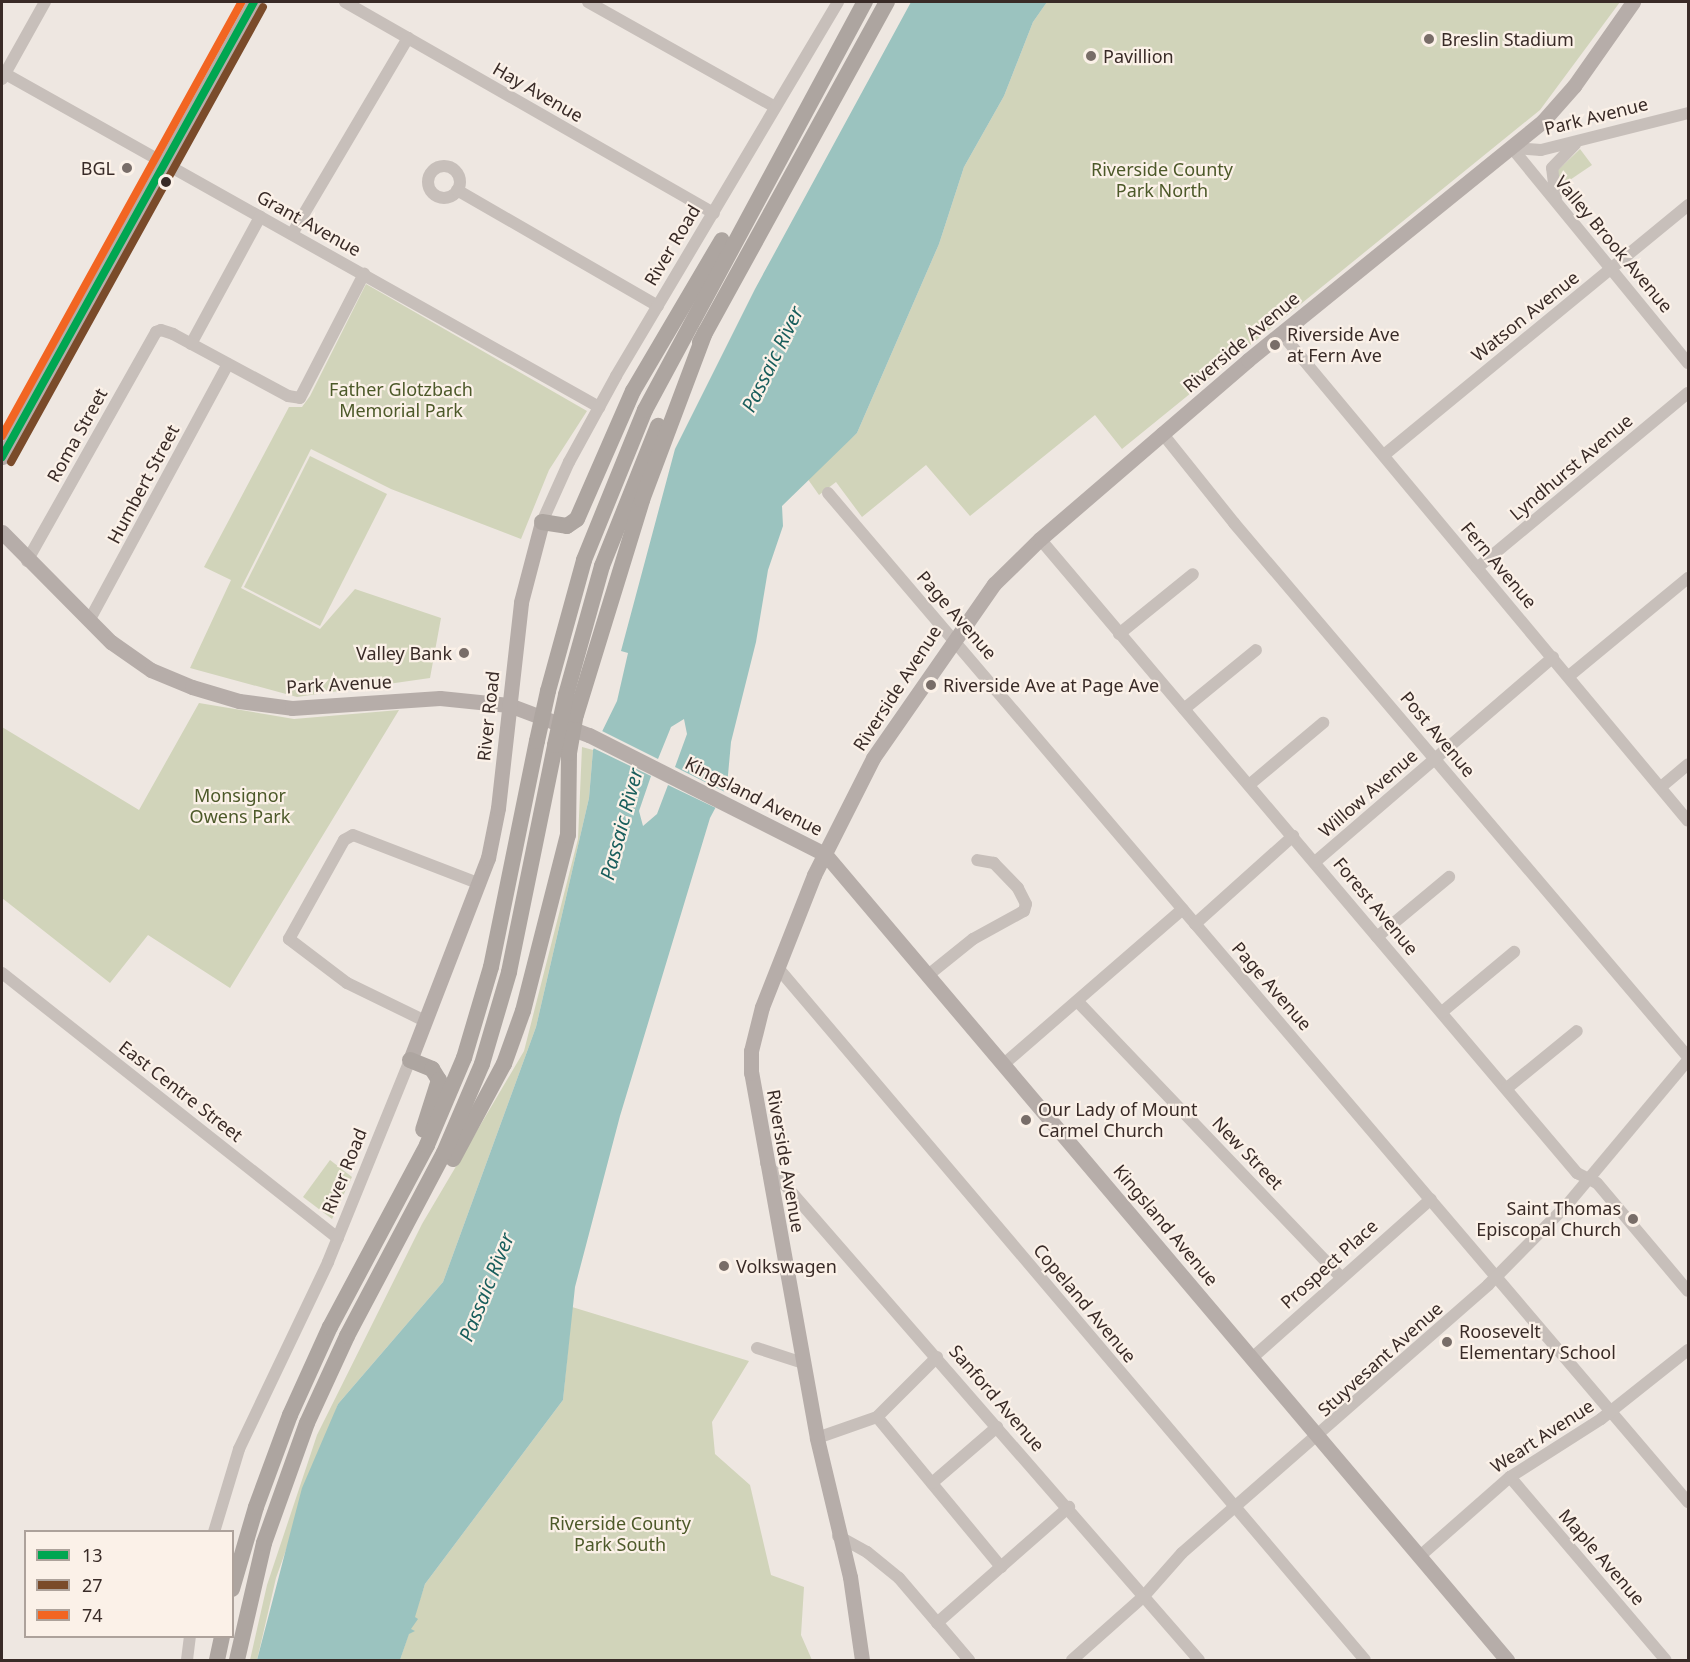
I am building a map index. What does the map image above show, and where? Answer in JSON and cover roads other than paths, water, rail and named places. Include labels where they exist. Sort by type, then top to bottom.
[{"type":"highway","points":[[345,1299],[432,1135],[471,1038],[498,937],[548,691],[584,560],[631,439],[688,323],[865,2]]},
{"type":"highway","points":[[237,1660],[264,1543],[295,1452],[338,1355],[458,1124],[492,1034],[516,941],[566,695],[592,597],[624,507],[662,418],[705,332],[887,2]]},
{"type":"highway","points":[[542,522],[567,526],[578,519],[645,368],[688,294],[795,129]]},
{"type":"highway","points":[[412,1215],[431,1199],[494,1084],[518,1027],[568,835],[581,732],[642,500],[705,332]]},
{"type":"highway","points":[[234,1583],[277,1446],[412,1156],[438,1088],[432,1069],[410,1060]]},
{"type":"highway","points":[[217,1660],[222,1638]]},
{"type":"main road","points":[[2,457],[254,2]]},
{"type":"main road","name":"Riverside Avenue","points":[[862,1660],[850,1577],[838,1536],[765,1162],[751,1051],[778,968],[825,854],[873,758],[953,638],[994,584],[1040,539],[1162,433],[1281,333],[1512,148],[1558,105],[1633,2]]},
{"type":"main road","name":"River Road","points":[[410,1060],[480,884],[495,824],[521,602],[542,522]]},
{"type":"main road","name":"Park Avenue","points":[[2,532],[27,561],[111,642],[151,670],[192,687],[239,701],[292,708],[440,698],[509,705],[581,732]]},
{"type":"main road","name":"Kingsland Avenue","points":[[581,732],[825,854],[927,976],[1005,1063],[1507,1660]]},
{"type":"street","points":[[3,75],[45,2]]},
{"type":"street","name":"Hay Avenue","points":[[345,2],[714,213]]},
{"type":"street","points":[[588,2],[775,108]]},
{"type":"street","name":"River Road","points":[[542,522],[599,407],[838,2]]},
{"type":"street","points":[[292,234],[408,38]]},
{"type":"street","name":"Grant Avenue","points":[[3,75],[364,274],[599,407]]},
{"type":"street","name":"Park Avenue","points":[[1512,148],[1541,150],[1689,113]]},
{"type":"street","points":[[1557,204],[1551,177],[1554,164],[1570,147],[1589,138]]},
{"type":"street","name":"Valley Brook Avenue","points":[[1512,148],[1689,363]]},
{"type":"street","points":[[457,190],[658,306]]},
{"type":"street","name":"Watson Avenue","points":[[1384,455],[1689,205]]},
{"type":"street","points":[[260,217],[191,344],[288,396],[300,398],[304,395],[364,274]]},
{"type":"street","name":"Roma Street","points":[[27,561],[156,332],[161,330],[191,344]]},
{"type":"street","name":"Fern Avenue","points":[[1281,333],[1689,822]]},
{"type":"street","name":"Humbert Street","points":[[89,621],[228,364]]},
{"type":"street","name":"Lyndhurst Avenue","points":[[1477,568],[1689,393]]},
{"type":"street","name":"Post Avenue","points":[[1162,433],[1689,1058]]},
{"type":"street","name":"Page Avenue","points":[[828,493],[1689,1502]]},
{"type":"street","name":"Forest Avenue","points":[[1040,539],[1316,862],[1377,938],[1577,1173],[1589,1178],[1689,1291]]},
{"type":"street","points":[[1119,634],[1193,574]]},
{"type":"street","points":[[1569,676],[1689,578]]},
{"type":"street","points":[[1184,709],[1256,650]]},
{"type":"street","name":"Willow Avenue","points":[[1316,862],[1553,657]]},
{"type":"street","points":[[1249,785],[1323,723]]},
{"type":"street","points":[[1661,788],[1689,765]]},
{"type":"street","points":[[425,1021],[347,983],[289,939],[344,840],[353,835],[480,884]]},
{"type":"street","name":"Willow Avenue","points":[[1195,924],[1293,836]]},
{"type":"street","points":[[927,976],[973,939],[1024,910],[1026,904],[1018,888],[994,863],[977,860]]},
{"type":"street","points":[[1377,938],[1449,877]]},
{"type":"street","points":[[1005,1063],[1079,1003],[1183,909]]},
{"type":"street","points":[[1442,1012],[1514,952]]},
{"type":"street","name":"Copeland Avenue","points":[[778,968],[1365,1660]]},
{"type":"street","name":"East Centre Street","points":[[2,972],[338,1238]]},
{"type":"street","name":"New Street","points":[[1079,1003],[1341,1277]]},
{"type":"street","points":[[1507,1088],[1577,1031]]},
{"type":"street","name":"Stuyvesant Avenue","points":[[1072,1660],[1144,1596],[1182,1553],[1318,1438],[1497,1276],[1589,1178],[1689,1058]]},
{"type":"street","name":"River Road","points":[[215,1530],[234,1463],[338,1238],[410,1060]]},
{"type":"street","name":"Sanford Avenue","points":[[765,1162],[1069,1507],[1199,1660]]},
{"type":"street","name":"Prospect Place","points":[[1252,1358],[1431,1199]]},
{"type":"street","points":[[757,1348],[803,1363]]},
{"type":"street","name":"Weart Avenue","points":[[1420,1556],[1509,1477],[1612,1412],[1689,1350]]},
{"type":"street","points":[[818,1438],[877,1417],[937,1357]]},
{"type":"street","points":[[877,1417],[1001,1567]]},
{"type":"street","points":[[932,1483],[998,1427]]},
{"type":"street","name":"Maple Avenue","points":[[1509,1477],[1666,1660]]},
{"type":"street","points":[[937,1623],[1069,1507]]},
{"type":"street","points":[[838,1536],[884,1564],[969,1660]]},
{"type":"street","points":[[187,1660],[190,1638]]},
{"type":"water","name":"Passaic River","points":[[911,2],[1047,2],[1033,22],[1004,96],[964,167],[939,244],[857,433],[782,506],[783,526],[768,570],[756,642],[731,742],[727,786],[710,818],[620,1116],[575,1287],[563,1400],[425,1584],[415,1617],[418,1619],[411,1629],[415,1631],[409,1634],[400,1660],[257,1660],[302,1488],[338,1404],[443,1282],[536,1027],[589,798],[593,750],[617,701],[628,653],[621,651],[675,449],[755,289]]},
{"type":"place","name":"Breslin Stadium","points":[[1429,39]]},
{"type":"place","name":"Pavillion","points":[[1091,56]]},
{"type":"place","name":"BGL","points":[[127,168]]},
{"type":"place","name":"Riverside Ave at Fern Ave","points":[[1275,345]]},
{"type":"place","name":"Valley Bank","points":[[464,653]]},
{"type":"place","name":"Riverside Ave at Page Ave","points":[[931,685]]},
{"type":"place","name":"Our Lady of Mount Carmel Church","points":[[1026,1120]]},
{"type":"place","name":"Saint Thomas Episcopal Church","points":[[1633,1219]]},
{"type":"place","name":"Volkswagen","points":[[724,1266]]},
{"type":"place","name":"Roosevelt Elementary School","points":[[1447,1342]]},
{"type":"park label","name":"Riverside County Park North","points":[[1162,180]]},
{"type":"park label","name":"Father Glotzbach Memorial Park","points":[[401,400]]},
{"type":"park label","name":"Monsignor Owens Park","points":[[240,806]]},
{"type":"park label","name":"Riverside County Park South","points":[[620,1534]]}]
